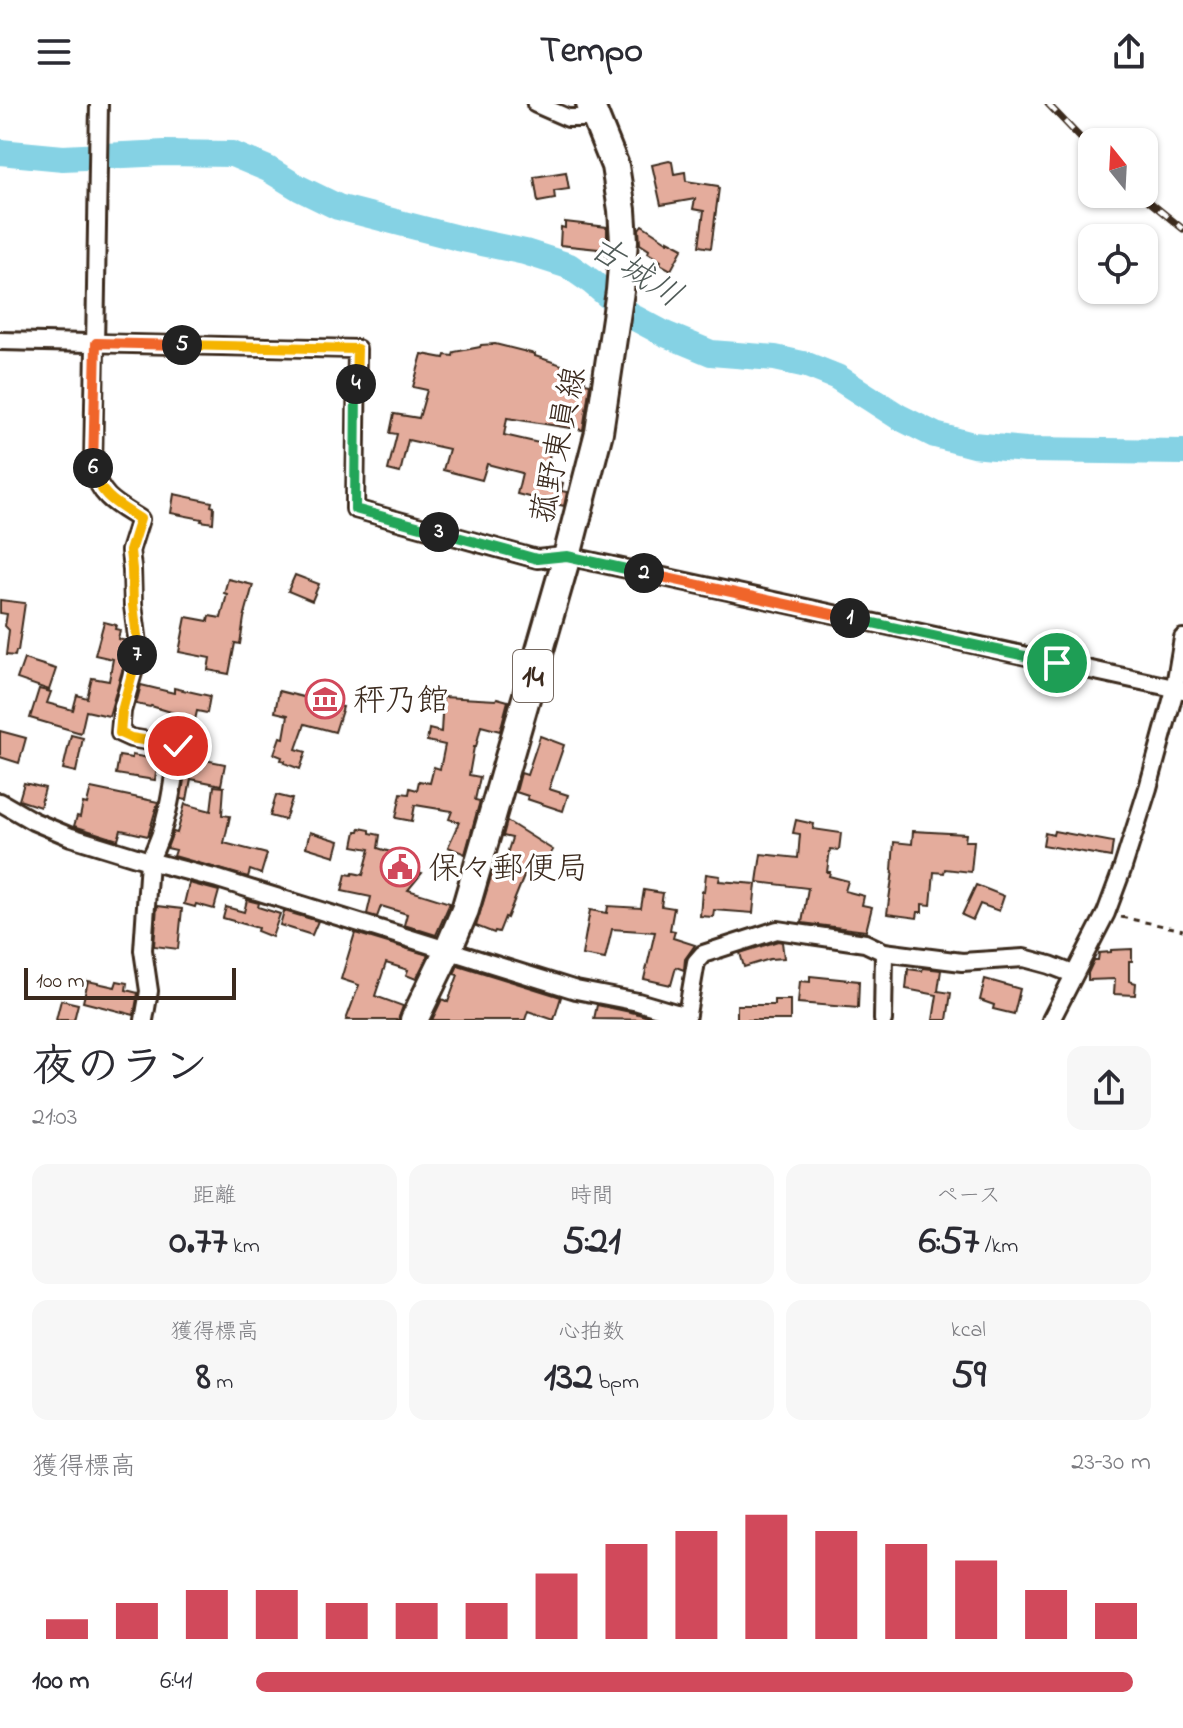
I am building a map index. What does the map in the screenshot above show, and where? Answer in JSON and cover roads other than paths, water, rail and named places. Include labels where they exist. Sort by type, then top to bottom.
[{"type":"main road","name":"菰野東員線","points":[[414,1020],[465,910],[567,556],[599,432],[620,291],[624,241],[615,166],[593,111]]},
{"type":"street","points":[[99,104],[93,469],[97,485],[110,500],[140,519],[130,551],[137,659],[122,711],[120,733],[131,738],[178,746],[171,797],[155,851],[149,861],[143,950],[149,991],[144,1020]]},
{"type":"street","points":[[536,104],[568,118],[593,111]]},
{"type":"street","points":[[0,341],[357,349],[355,509],[537,559],[567,556],[1178,689]]},
{"type":"street","points":[[1051,1020],[1106,913],[1122,870],[1178,689],[1183,638]]},
{"type":"street","points":[[0,802],[33,821],[71,837],[218,879],[576,990],[638,1002],[686,1018],[696,962],[703,954],[777,930],[865,943],[884,952],[962,962],[1024,958],[1073,974]]},
{"type":"street","points":[[883,1020],[884,952]]},
{"type":"waterway","name":"古城川","points":[[0,152],[63,158],[165,153],[232,154],[268,169],[338,207],[525,252],[569,266],[633,317],[665,334],[711,353],[775,358],[807,365],[837,377],[899,417],[935,435],[973,445],[1026,450],[1183,452]]},
{"type":"railway","points":[[1048,104],[1078,135]]},
{"type":"railway","points":[[1157,208],[1183,229]]},
{"type":"place","name":"秤乃館","points":[[325,699]]},
{"type":"place","name":"保々郵便局","points":[[400,867]]}]
